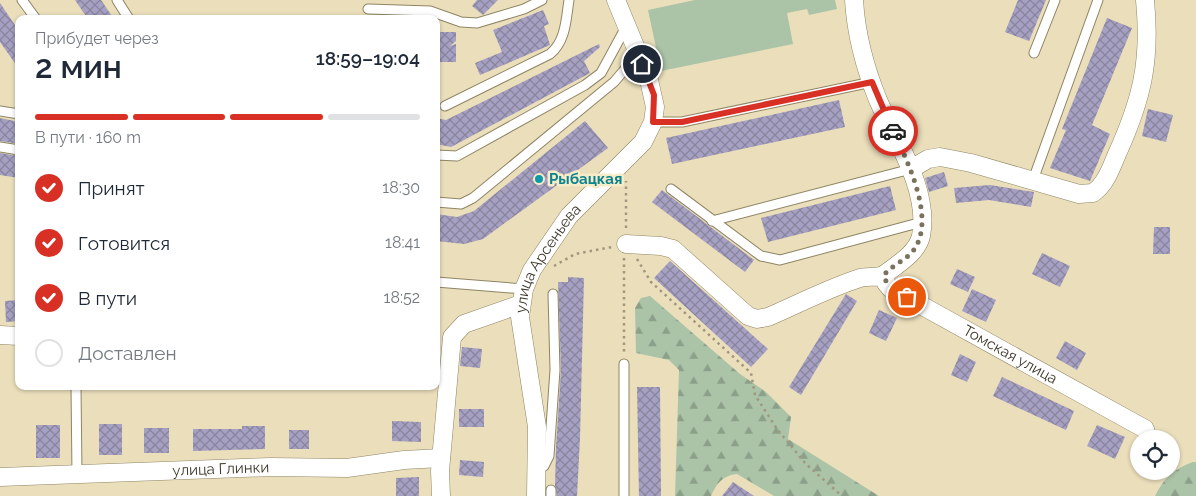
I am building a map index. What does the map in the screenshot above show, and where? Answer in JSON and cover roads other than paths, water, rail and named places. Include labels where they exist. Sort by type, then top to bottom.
[{"type":"street","name":"улица Арсеньева","points":[[546,494],[538,470],[537,427],[520,317],[522,296],[532,270],[569,216],[643,142],[653,122],[654,95],[616,0]]},
{"type":"street","points":[[625,252],[662,246],[673,249],[748,316],[757,320],[859,279],[884,275],[914,250],[921,236],[922,222],[911,169],[872,82],[863,55],[854,0]]},
{"type":"street","points":[[911,169],[928,159],[940,158],[971,163],[1079,194],[1093,193],[1106,179],[1127,133],[1141,90],[1148,43],[1145,0]]},
{"type":"street","name":"Томская улица","points":[[884,275],[886,283],[890,288],[1145,429]]},
{"type":"street","points":[[441,496],[441,458],[452,337],[464,324],[522,296]]},
{"type":"street","points":[[0,335],[15,336]]},
{"type":"street","name":"улица Глинки","points":[[0,477],[271,467],[348,468],[404,460],[441,458]]},
{"type":"lane","points":[[22,0],[33,15]]},
{"type":"lane","points":[[117,0],[126,15]]},
{"type":"lane","points":[[368,8],[430,11],[461,22],[477,23],[524,9],[542,0]]},
{"type":"lane","points":[[445,106],[550,54],[557,48],[562,39],[569,0]]},
{"type":"lane","points":[[1034,53],[1055,0]]},
{"type":"lane","points":[[1033,180],[1098,0]]},
{"type":"lane","points":[[440,155],[457,156],[585,85],[602,73],[613,55],[627,24]]},
{"type":"lane","points":[[440,202],[461,204],[473,198],[614,82],[626,68],[636,49]]},
{"type":"lane","points":[[653,122],[682,122],[872,82]]},
{"type":"lane","points":[[0,111],[15,113]]},
{"type":"lane","points":[[0,147],[15,149]]},
{"type":"lane","points":[[712,221],[911,169]]},
{"type":"lane","points":[[671,189],[762,256],[780,260],[922,222]]},
{"type":"lane","points":[[440,283],[522,296]]},
{"type":"lane","points":[[538,470],[544,466],[549,456],[555,370],[553,294]]},
{"type":"lane","points":[[624,364],[624,496]]},
{"type":"lane","points":[[76,390],[76,475]]},
{"type":"place","name":"Рыбацкая","points":[[539,179]]}]
